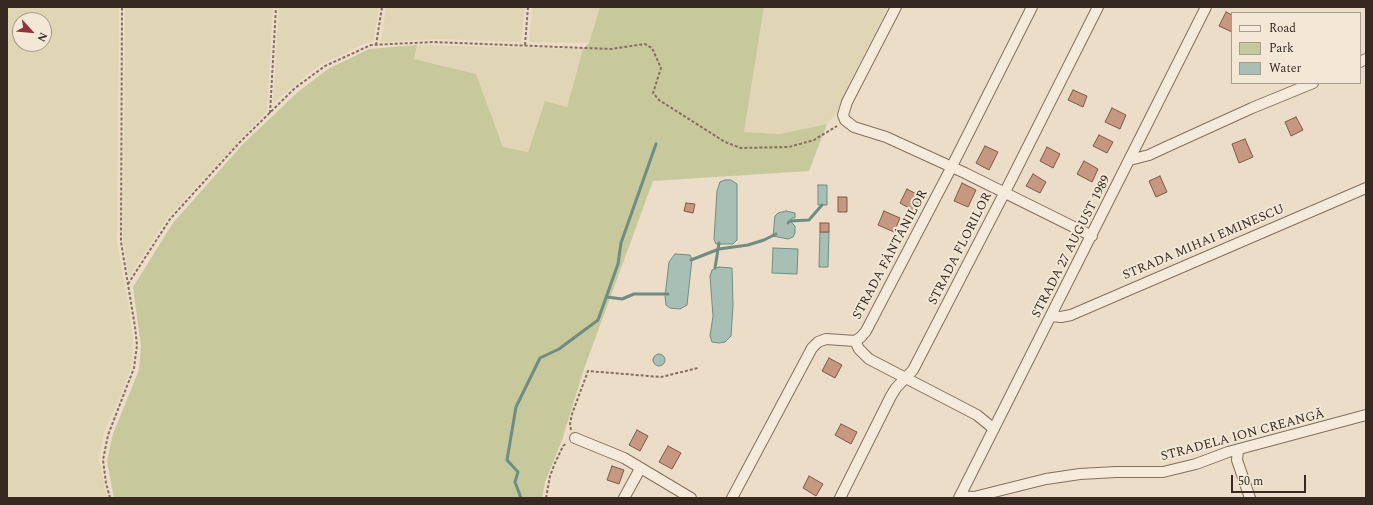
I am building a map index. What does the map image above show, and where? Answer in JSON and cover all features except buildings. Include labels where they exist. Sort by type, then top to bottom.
[{"type":"street","points":[[896,7],[847,102],[843,115],[845,120],[854,128],[886,137],[1005,192],[1092,236]]},
{"type":"street","name":"STRADA FÂNTÂNILOR","points":[[855,341],[866,331],[952,167],[1032,7]]},
{"type":"street","name":"STRADA FLORILOR","points":[[840,498],[891,396],[896,388],[913,370],[1098,7]]},
{"type":"street","name":"STRADA 27 AUGUST 1989","points":[[960,497],[1206,7]]},
{"type":"street","points":[[1130,160],[1154,153],[1252,108],[1311,84]]},
{"type":"street","name":"STRADA MIHAI EMINESCU","points":[[1052,316],[1061,317],[1071,315],[1366,188]]},
{"type":"street","points":[[732,498],[812,348],[818,342],[826,339],[855,341],[863,355],[906,379],[977,415],[994,429]]},
{"type":"street","name":"STRADELA ION CREANGĂ","points":[[960,497],[974,497],[1046,479],[1080,474],[1163,472],[1366,415]]},
{"type":"street","points":[[575,438],[624,458],[690,498]]},
{"type":"street","points":[[1238,450],[1237,460],[1250,498]]},
{"type":"street","points":[[624,498],[640,469]]},
{"type":"path","points":[[110,498],[106,483],[103,460],[108,435],[134,368],[136,345],[121,242],[122,7]]},
{"type":"path","points":[[270,113],[276,7]]},
{"type":"path","points":[[376,45],[382,7]]},
{"type":"path","points":[[525,45],[528,7]]},
{"type":"path","points":[[128,284],[170,219],[240,142],[295,88],[325,66],[371,45],[433,42],[611,49],[645,44],[652,48],[661,68],[653,93],[659,100],[725,142],[741,148],[789,147],[814,140],[829,132],[845,120]]},
{"type":"path","points":[[546,498],[550,476],[559,452],[563,446],[575,438],[570,424],[588,371],[661,377],[698,368]]},
{"type":"shaded area","points":[[7,7],[119,7],[117,242],[130,313],[133,342],[131,368],[104,432],[99,460],[107,498],[7,498]]},
{"type":"shaded area","points":[[125,7],[273,7],[267,111],[168,217],[129,277],[123,241]]},
{"type":"shaded area","points":[[279,7],[379,7],[373,42],[366,43],[318,66],[273,103]]},
{"type":"shaded area","points":[[386,7],[525,7],[521,42],[439,39],[381,42]]},
{"type":"shaded area","points":[[532,7],[600,7],[589,43],[529,42]]},
{"type":"shaded area","points":[[764,7],[888,7],[835,115],[827,124],[780,134],[744,132]]},
{"type":"shaded area","points":[[417,45],[583,49],[567,107],[545,101],[528,152],[503,147],[476,74],[414,59]]},
{"type":"green space","points":[[600,7],[764,7],[744,132],[780,134],[827,124],[809,171],[653,181],[584,369],[562,440],[545,482],[542,498],[114,498],[107,461],[113,434],[139,370],[141,346],[133,287],[173,223],[243,144],[299,91],[328,69],[369,49],[417,45],[414,59],[476,74],[503,147],[528,152],[545,101],[567,107],[583,49],[589,43]]},
{"type":"water","points":[[731,180],[737,184],[737,240],[733,244],[716,244],[714,239],[717,191],[720,182]]},
{"type":"water","points":[[818,185],[827,185],[827,205],[818,205]]},
{"type":"water","points":[[786,211],[795,213],[795,218],[792,218],[790,221],[795,226],[795,233],[793,237],[788,239],[773,236],[775,216],[778,213]]},
{"type":"water","points":[[820,232],[829,232],[828,267],[819,267]]},
{"type":"water","points":[[773,248],[798,249],[797,274],[772,273]]},
{"type":"water","points":[[675,254],[690,255],[692,259],[687,305],[680,309],[670,308],[666,305],[665,296],[669,262]]},
{"type":"water","points":[[719,267],[732,268],[733,305],[731,336],[725,342],[719,343],[712,342],[710,336],[713,316],[710,276],[712,270]]},
{"type":"water","points":[[659,354],[663,356],[665,360],[663,364],[659,366],[655,364],[653,360],[655,356]]},
{"type":"waterway","points":[[521,498],[515,482],[518,472],[507,460],[516,407],[540,358],[559,349],[598,320],[618,264],[621,243],[656,144]]},
{"type":"waterway","points":[[788,223],[790,221],[809,220],[822,205]]},
{"type":"waterway","points":[[691,260],[719,249],[748,245],[776,234]]},
{"type":"waterway","points":[[715,268],[719,243]]},
{"type":"waterway","points":[[607,297],[622,299],[634,294],[668,294]]}]
